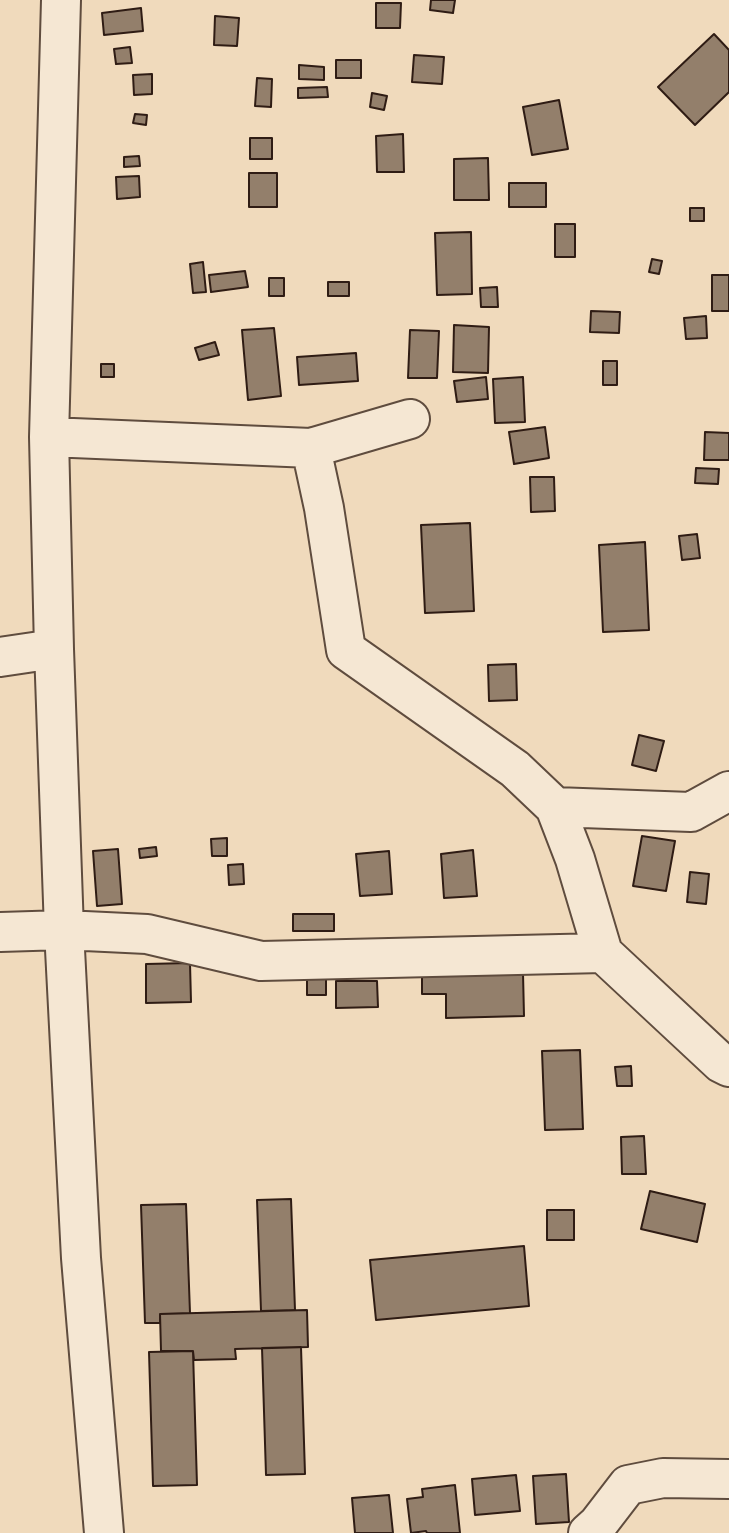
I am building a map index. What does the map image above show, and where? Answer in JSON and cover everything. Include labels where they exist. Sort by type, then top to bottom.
[{"type":"street","points":[[61,0],[49,437],[54,649],[64,930],[81,1258],[104,1533]]},
{"type":"street","points":[[49,437],[311,448],[410,419]]},
{"type":"street","points":[[311,448],[324,508],[346,650],[515,769],[555,807],[575,859],[603,953],[721,1063],[729,1067]]},
{"type":"street","points":[[0,657],[54,649]]},
{"type":"street","points":[[555,807],[691,812],[729,791]]},
{"type":"street","points":[[0,932],[64,930],[147,934],[261,961],[603,953]]},
{"type":"street","points":[[588,1533],[628,1485],[663,1478],[729,1479]]},
{"type":"building","points":[[431,0],[455,0],[453,13],[430,10]]},
{"type":"building","points":[[376,3],[401,3],[400,28],[376,28]]},
{"type":"building","points":[[141,8],[143,31],[104,35],[102,13]]},
{"type":"building","points":[[215,16],[239,18],[237,46],[214,45]]},
{"type":"building","points":[[714,34],[729,50],[729,92],[695,125],[658,87]]},
{"type":"building","points":[[130,47],[132,63],[116,64],[114,49]]},
{"type":"building","points":[[414,55],[444,57],[442,84],[412,82]]},
{"type":"building","points":[[336,60],[361,60],[361,78],[336,78]]},
{"type":"building","points":[[299,65],[324,67],[324,80],[299,79]]},
{"type":"building","points":[[152,74],[152,94],[134,95],[133,75]]},
{"type":"building","points":[[257,78],[272,79],[271,107],[255,106]]},
{"type":"building","points":[[327,87],[328,97],[298,98],[298,88]]},
{"type":"building","points":[[372,93],[387,96],[384,110],[370,107]]},
{"type":"building","points":[[559,100],[568,149],[532,155],[523,107]]},
{"type":"building","points":[[135,114],[147,115],[146,125],[133,123]]},
{"type":"building","points":[[403,134],[404,172],[377,172],[376,136]]},
{"type":"building","points":[[250,138],[272,138],[272,159],[250,159]]},
{"type":"building","points":[[139,156],[140,166],[124,167],[124,157]]},
{"type":"building","points":[[488,158],[489,200],[454,200],[454,159]]},
{"type":"building","points":[[249,173],[277,173],[277,207],[249,207]]},
{"type":"building","points":[[139,176],[140,197],[117,199],[116,177]]},
{"type":"building","points":[[509,183],[546,183],[546,207],[509,207]]},
{"type":"building","points":[[690,208],[704,208],[704,221],[690,221]]},
{"type":"building","points":[[555,224],[575,224],[575,257],[555,257]]},
{"type":"building","points":[[471,232],[472,294],[437,295],[435,233]]},
{"type":"building","points":[[652,259],[662,261],[659,274],[649,272]]},
{"type":"building","points":[[203,262],[206,292],[193,293],[190,264]]},
{"type":"building","points":[[245,271],[248,287],[211,292],[209,275]]},
{"type":"building","points":[[712,275],[729,275],[729,311],[712,311]]},
{"type":"building","points":[[269,278],[284,278],[284,296],[269,296]]},
{"type":"building","points":[[328,282],[349,282],[349,296],[328,296]]},
{"type":"building","points":[[497,287],[498,307],[481,307],[480,288]]},
{"type":"building","points":[[591,311],[620,312],[619,333],[590,332]]},
{"type":"building","points":[[706,316],[707,338],[686,339],[684,318]]},
{"type":"building","points":[[454,325],[489,327],[488,373],[453,372]]},
{"type":"building","points":[[274,328],[281,396],[248,400],[242,330]]},
{"type":"building","points":[[410,330],[439,331],[437,378],[408,378]]},
{"type":"building","points":[[215,342],[219,355],[199,360],[195,348]]},
{"type":"building","points":[[356,353],[358,381],[299,385],[297,357]]},
{"type":"building","points":[[603,361],[617,361],[617,385],[603,385]]},
{"type":"building","points":[[101,364],[114,364],[114,377],[101,377]]},
{"type":"building","points":[[486,377],[488,399],[457,402],[454,381]]},
{"type":"building","points":[[523,377],[525,422],[495,423],[493,379]]},
{"type":"building","points":[[545,427],[549,458],[514,464],[509,432]]},
{"type":"building","points":[[705,432],[729,433],[729,460],[704,460]]},
{"type":"building","points":[[696,468],[719,469],[718,484],[695,483]]},
{"type":"building","points":[[530,477],[554,477],[555,511],[531,512]]},
{"type":"building","points":[[470,523],[474,611],[425,613],[421,525]]},
{"type":"building","points":[[697,534],[700,558],[682,560],[679,536]]},
{"type":"building","points":[[645,542],[649,630],[603,632],[599,545]]},
{"type":"building","points":[[516,664],[517,700],[489,701],[488,665]]},
{"type":"building","points":[[639,735],[664,741],[656,771],[632,765]]},
{"type":"building","points":[[642,836],[675,841],[666,891],[633,886]]},
{"type":"building","points":[[227,838],[227,856],[212,856],[211,839]]},
{"type":"building","points":[[156,847],[157,856],[140,858],[139,849]]},
{"type":"building","points":[[118,849],[122,904],[97,906],[93,851]]},
{"type":"building","points":[[473,850],[477,896],[444,898],[441,854]]},
{"type":"building","points":[[389,851],[392,894],[360,896],[356,854]]},
{"type":"building","points":[[243,864],[244,884],[229,885],[228,865]]},
{"type":"building","points":[[690,872],[709,874],[706,904],[687,902]]},
{"type":"building","points":[[293,914],[334,914],[334,931],[293,931]]},
{"type":"building","points":[[190,963],[191,1002],[146,1003],[146,964]]},
{"type":"building","points":[[523,973],[524,1016],[446,1018],[446,994],[422,994],[422,975]]},
{"type":"building","points":[[307,977],[326,977],[326,995],[307,995]]},
{"type":"building","points":[[336,981],[377,981],[378,1007],[336,1008]]},
{"type":"building","points":[[580,1050],[583,1129],[545,1130],[542,1051]]},
{"type":"building","points":[[631,1066],[632,1086],[617,1086],[615,1067]]},
{"type":"building","points":[[644,1136],[646,1174],[622,1174],[621,1137]]},
{"type":"building","points":[[650,1191],[705,1204],[697,1242],[641,1229]]},
{"type":"building","points":[[291,1199],[295,1310],[261,1311],[257,1200]]},
{"type":"building","points":[[186,1204],[190,1313],[160,1314],[160,1323],[145,1323],[141,1205]]},
{"type":"building","points":[[547,1210],[574,1210],[574,1240],[547,1240]]},
{"type":"building","points":[[524,1246],[529,1306],[376,1320],[370,1260]]},
{"type":"building","points":[[307,1310],[308,1347],[235,1349],[236,1359],[194,1360],[193,1351],[161,1351],[160,1314]]},
{"type":"building","points":[[301,1347],[305,1474],[266,1475],[262,1348]]},
{"type":"building","points":[[193,1351],[197,1485],[153,1486],[149,1352]]},
{"type":"building","points":[[566,1474],[569,1522],[536,1524],[533,1476]]},
{"type":"building","points":[[516,1475],[520,1511],[475,1515],[472,1479]]},
{"type":"building","points":[[455,1485],[460,1533],[411,1533],[407,1499],[423,1497],[422,1489]]},
{"type":"building","points":[[389,1495],[393,1533],[355,1533],[352,1498]]}]
